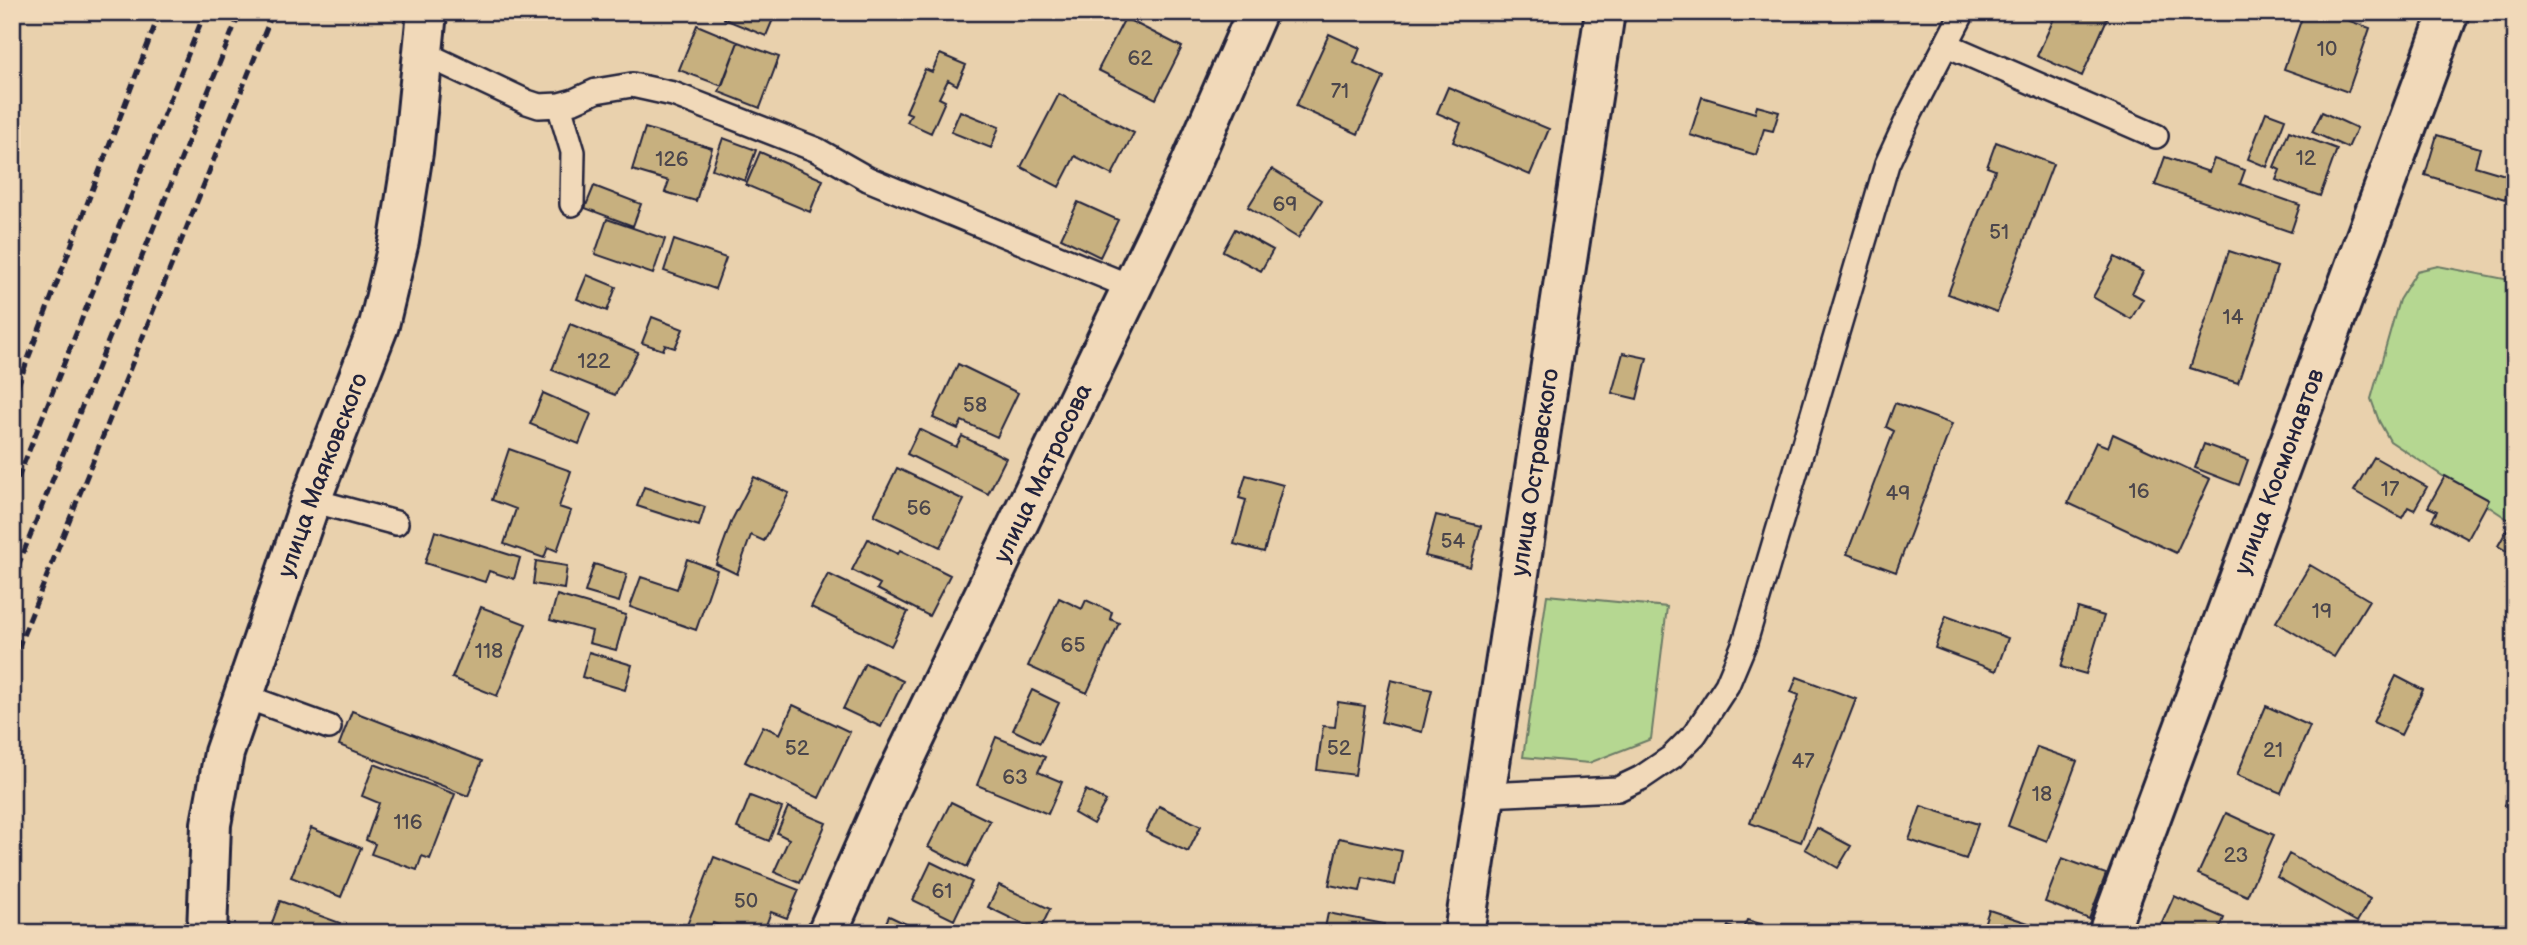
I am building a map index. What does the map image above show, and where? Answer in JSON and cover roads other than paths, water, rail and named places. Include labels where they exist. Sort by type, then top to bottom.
[{"type":"street","name":"улица Маяковского","points":[[206,933],[211,824],[224,753],[311,500],[379,325],[401,229],[413,152],[427,12]]},
{"type":"street","name":"улица Матросова","points":[[827,933],[890,790],[1185,177],[1258,12]]},
{"type":"street","name":"улица Островского","points":[[1464,933],[1605,12]]},
{"type":"street","name":"улица Космонавтов","points":[[2108,933],[2448,12]]},
{"type":"lane","points":[[1485,795],[1618,789],[1641,778],[1695,734],[1727,685],[1749,629],[1887,164],[1963,12]]},
{"type":"lane","points":[[1947,45],[2156,136]]},
{"type":"lane","points":[[423,53],[539,106],[559,105],[596,90],[632,85],[673,94],[817,150],[868,179],[1131,286]]},
{"type":"lane","points":[[559,105],[573,152],[572,204]]},
{"type":"lane","points":[[311,500],[396,523]]},
{"type":"lane","points":[[244,696],[329,727]]},
{"type":"railway","points":[[12,401],[160,12]]},
{"type":"railway","points":[[12,493],[205,12]]},
{"type":"railway","points":[[12,581],[240,12]]},
{"type":"railway","points":[[12,663],[273,12]]}]
